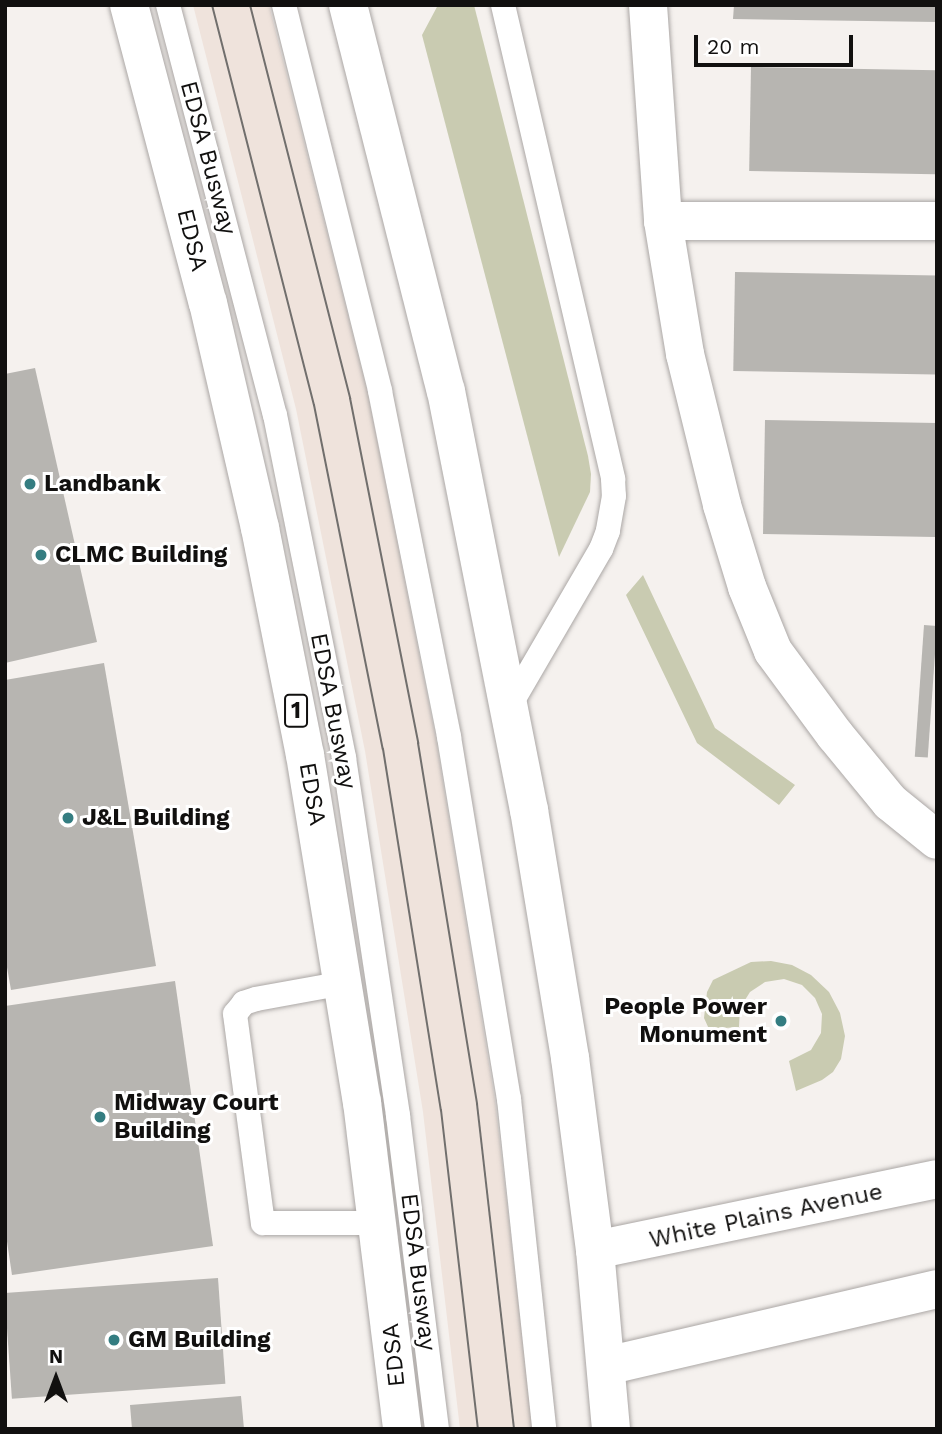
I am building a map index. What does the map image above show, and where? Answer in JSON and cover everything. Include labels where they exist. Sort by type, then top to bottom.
[{"type":"main road","name":"EDSA","points":[[129,5],[208,303],[260,528],[305,755],[344,983],[379,1223],[402,1429]]},
{"type":"main road","points":[[348,5],[446,391],[529,810],[570,1058],[595,1250],[611,1429]]},
{"type":"main road","points":[[648,5],[663,221],[685,354],[722,505],[747,587],[773,651],[835,736],[890,802],[937,840]]},
{"type":"main road","points":[[663,221],[937,221]]},
{"type":"main road","name":"White Plains Avenue","points":[[595,1250],[937,1179]]},
{"type":"main road","points":[[606,1366],[937,1289]]},
{"type":"lane","name":"EDSA Busway","points":[[168,5],[275,415],[344,758],[398,1116],[437,1429]]},
{"type":"lane","points":[[284,5],[380,390],[449,737],[509,1099],[544,1429]]},
{"type":"lane","points":[[503,5],[613,479],[614,496],[610,523],[601,549],[508,709]]},
{"type":"lane","points":[[344,983],[256,999],[244,1003],[235,1014],[263,1223],[379,1223]]},
{"type":"shaded area","points":[[193,5],[269,5],[368,394],[436,740],[495,1101],[533,1429],[460,1429],[423,1112],[365,751],[296,409]]},
{"type":"green space","points":[[438,5],[474,5],[588,456],[590,492],[559,557],[422,35]]},
{"type":"green space","points":[[643,575],[715,728],[795,785],[779,805],[697,743],[626,595]]},
{"type":"green space","points":[[771,961],[792,965],[811,975],[829,992],[840,1013],[845,1036],[841,1059],[833,1072],[796,1091],[789,1061],[811,1050],[821,1033],[822,1014],[815,998],[802,985],[784,979],[765,982],[750,992],[740,1008],[739,1027],[709,1029],[704,1018],[707,992],[713,980],[751,962]]},
{"type":"building","points":[[734,5],[937,5],[937,22],[733,19]]},
{"type":"building","points":[[751,67],[937,70],[935,174],[749,171]]},
{"type":"building","points":[[735,272],[937,276],[935,375],[733,371]]},
{"type":"building","name":"CLMC Building","points":[[35,368],[97,642],[5,663],[5,374]]},
{"type":"building","points":[[765,420],[937,423],[935,537],[763,534]]},
{"type":"building","points":[[924,625],[937,626],[928,758],[915,757]]},
{"type":"building","name":"J&L Building","points":[[104,663],[156,966],[11,990],[5,956],[5,680]]},
{"type":"building","name":"Midway Court Building","points":[[175,981],[213,1246],[12,1275],[5,1228],[5,1006]]},
{"type":"building","name":"GM Building","points":[[218,1278],[225,1384],[12,1399],[5,1293]]},
{"type":"building","points":[[241,1396],[244,1429],[132,1429],[130,1405]]},
{"type":"tram line","points":[[212,5],[314,405],[383,749],[441,1110],[478,1429]]},
{"type":"tram line","points":[[250,5],[350,398],[418,743],[477,1104],[514,1429]]},
{"type":"place","name":"Landbank","points":[[30,484]]},
{"type":"place","name":"CLMC Building","points":[[41,555]]},
{"type":"place","name":"J&L Building","points":[[68,818]]},
{"type":"place","name":"People Power Monument","points":[[781,1021]]},
{"type":"place","name":"Midway Court Building","points":[[100,1117]]},
{"type":"place","name":"GM Building","points":[[114,1340]]}]
